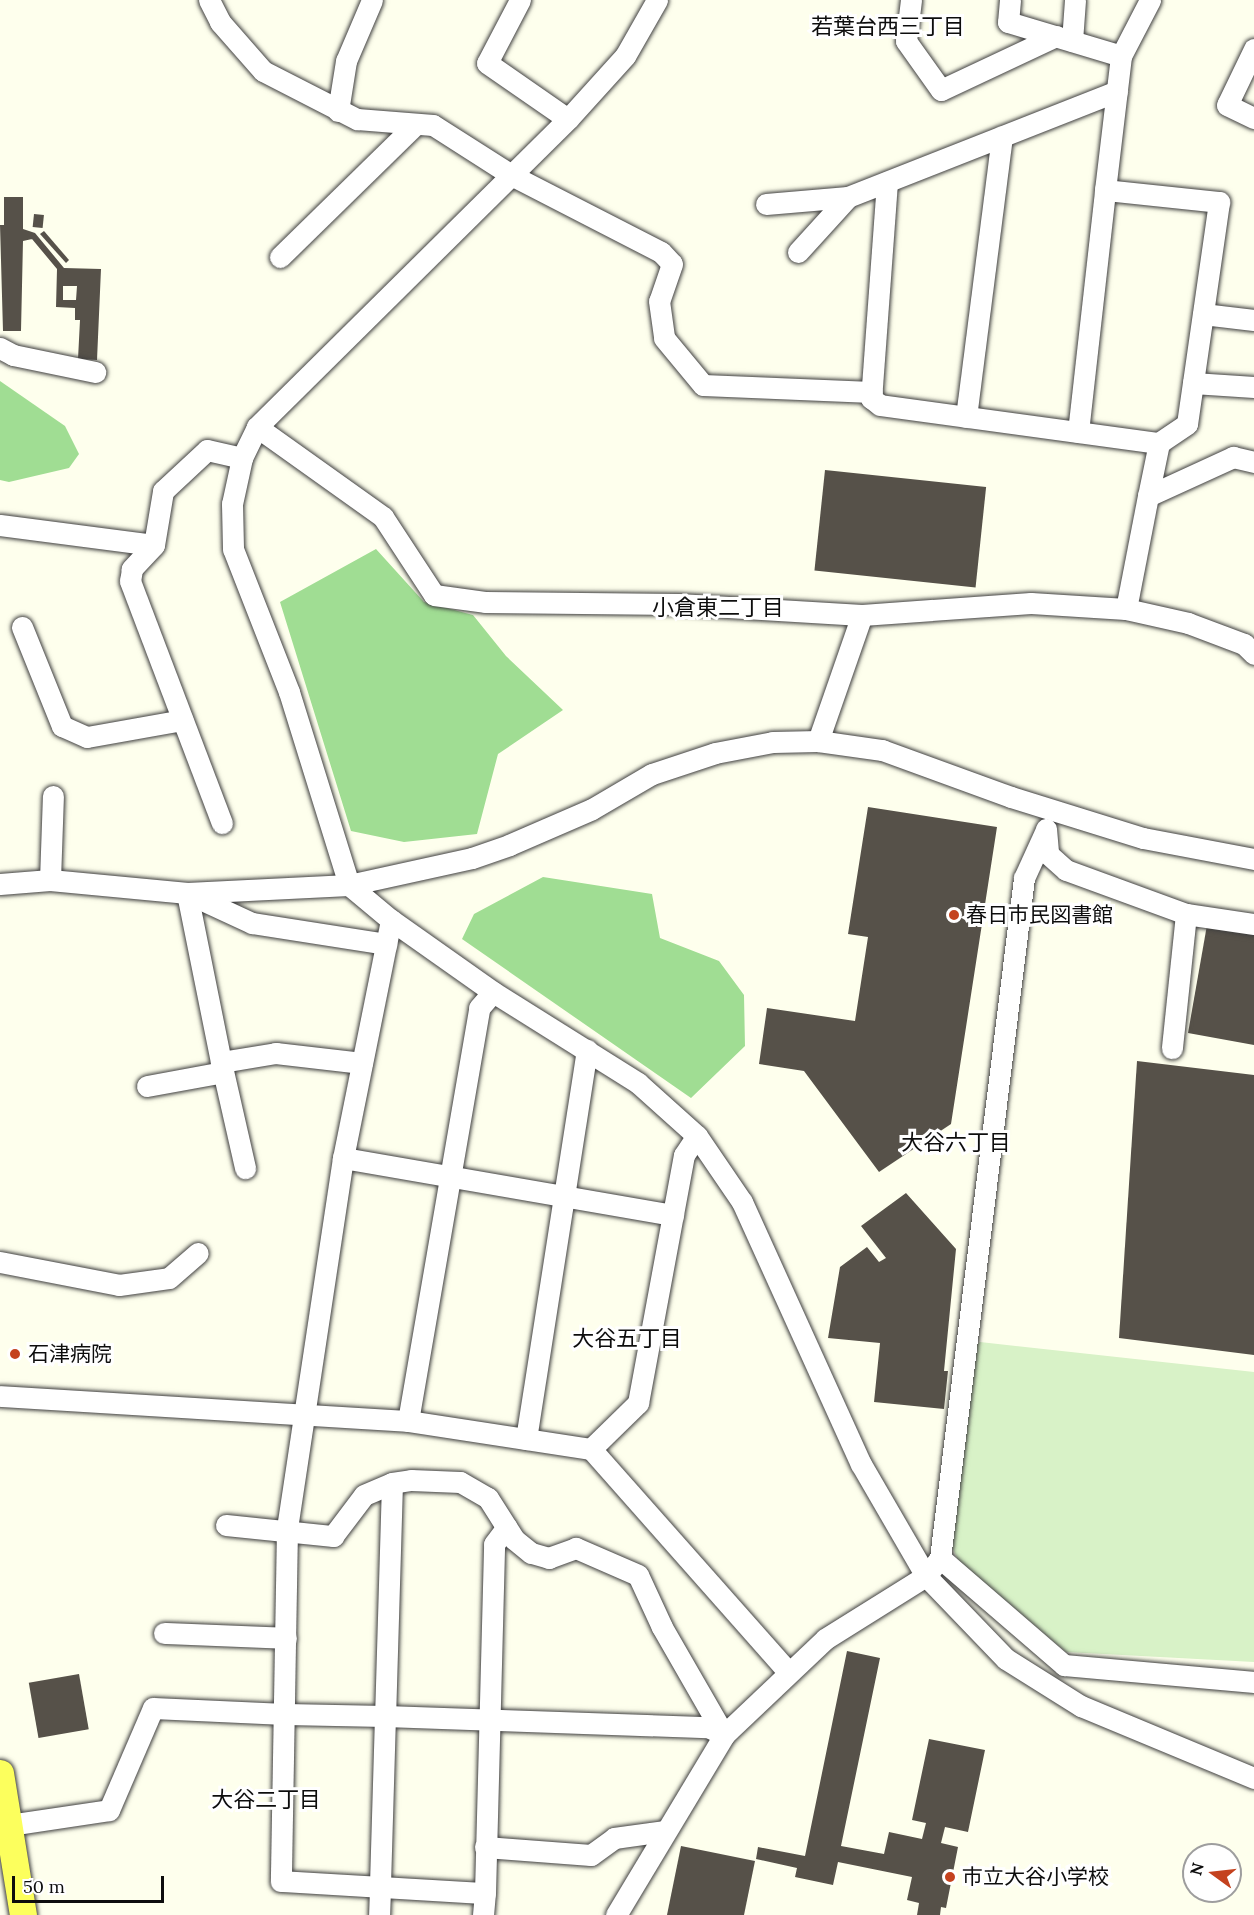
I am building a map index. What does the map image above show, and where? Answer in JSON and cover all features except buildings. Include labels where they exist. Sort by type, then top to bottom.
[{"type":"main road","points":[[0,1773],[23,1915]]},
{"type":"street","points":[[208,0],[220,22],[263,70],[357,119],[433,125],[513,176],[661,252],[672,264],[659,301],[664,338],[703,385],[872,392]]},
{"type":"street","points":[[338,111],[346,61],[372,0]]},
{"type":"street","points":[[520,0],[487,63],[568,119]]},
{"type":"street","points":[[657,0],[624,56],[568,119],[257,427],[242,458],[232,504],[233,549],[290,692],[349,885],[391,921],[493,992],[638,1083],[697,1136],[742,1202],[861,1464],[926,1575],[1006,1659],[1038,1682],[1081,1707],[1254,1778]]},
{"type":"street","points":[[911,0],[906,41],[941,90],[1064,39]]},
{"type":"street","points":[[1010,0],[1008,22],[1121,56]]},
{"type":"street","points":[[1064,39],[1075,0]]},
{"type":"street","points":[[1078,432],[1121,56],[1150,0]]},
{"type":"street","points":[[1254,49],[1227,105],[1254,118]]},
{"type":"street","points":[[766,204],[848,197],[1117,91]]},
{"type":"street","points":[[280,257],[415,125]]},
{"type":"street","points":[[966,417],[1002,136]]},
{"type":"street","points":[[886,182],[871,398],[880,405],[1159,443]]},
{"type":"street","points":[[1106,190],[1219,202],[1187,423],[1159,443],[1126,609]]},
{"type":"street","points":[[798,252],[848,197]]},
{"type":"street","points":[[1203,314],[1254,320]]},
{"type":"street","points":[[0,348],[13,355],[96,372]]},
{"type":"street","points":[[1193,383],[1254,387]]},
{"type":"street","points":[[257,427],[384,517],[434,595],[485,602],[678,604],[862,615],[1031,603],[1126,609],[1188,623],[1244,644],[1254,654]]},
{"type":"street","points":[[222,823],[130,581],[132,569],[154,545],[163,491],[207,450],[242,458]]},
{"type":"street","points":[[1148,496],[1233,457],[1254,462]]},
{"type":"street","points":[[0,525],[154,545]]},
{"type":"street","points":[[818,741],[862,615]]},
{"type":"street","points":[[22,627],[62,726],[87,737],[182,720]]},
{"type":"street","points":[[0,884],[50,880],[187,893],[349,885],[472,858],[540,834],[652,774],[715,753],[773,742],[818,741],[882,750],[1051,809],[1143,838],[1254,859]]},
{"type":"street","points":[[50,880],[53,796]]},
{"type":"street","points":[[616,1915],[664,1831],[724,1735],[825,1639],[926,1575],[940,1558],[1024,878],[1045,832],[1051,809]]},
{"type":"street","points":[[1045,832],[1048,854],[1066,870],[1186,914],[1254,924]]},
{"type":"street","points":[[187,893],[252,923],[386,944]]},
{"type":"street","points":[[187,893],[245,1168]]},
{"type":"street","points":[[1172,1048],[1186,914]]},
{"type":"street","points":[[391,921],[343,1158],[286,1529],[282,1881],[380,1889],[485,1893]]},
{"type":"street","points":[[408,1421],[480,1008],[493,992]]},
{"type":"street","points":[[526,1439],[562,1196],[587,1050]]},
{"type":"street","points":[[147,1086],[276,1053],[362,1063]]},
{"type":"street","points":[[591,1449],[638,1403],[684,1155],[697,1136]]},
{"type":"street","points":[[343,1158],[673,1215]]},
{"type":"street","points":[[0,1262],[119,1286],[169,1278],[198,1253]]},
{"type":"street","points":[[0,1396],[408,1421],[591,1449],[788,1672]]},
{"type":"street","points":[[226,1525],[286,1529],[333,1536],[364,1495],[392,1483],[411,1480],[460,1482],[488,1498],[507,1527],[531,1552],[549,1558],[576,1548],[638,1575],[662,1627],[724,1735]]},
{"type":"street","points":[[379,1915],[392,1483]]},
{"type":"street","points":[[483,1915],[494,1544],[507,1527]]},
{"type":"street","points":[[940,1558],[1064,1665],[1254,1682]]},
{"type":"street","points":[[164,1633],[286,1638]]},
{"type":"street","points":[[9,1825],[109,1810],[153,1708],[708,1727],[724,1735]]},
{"type":"street","points":[[485,1847],[591,1855],[614,1838],[664,1831]]},
{"type":"green space","points":[[0,381],[65,426],[79,454],[69,468],[9,482],[0,480]]},
{"type":"green space","points":[[376,549],[424,602],[473,615],[506,656],[563,710],[498,754],[477,834],[404,842],[351,831],[280,602]]},
{"type":"green space","points":[[543,877],[652,894],[660,938],[719,961],[744,995],[745,1046],[691,1098],[462,939],[474,914]]},
{"type":"green space","points":[[980,1342],[1254,1372],[1254,1662],[1066,1652],[958,1560],[950,1542],[972,1348]]},
{"type":"place","name":"春日市民図書館","points":[[954,915]]},
{"type":"place","name":"石津病院","points":[[15,1354]]},
{"type":"place","name":"市立大谷小学校","points":[[950,1877]]},
{"type":"district","name":"若葉台西三丁目","points":[[888,27]]},
{"type":"district","name":"小倉東二丁目","points":[[718,608]]},
{"type":"district","name":"大谷六丁目","points":[[956,1143]]},
{"type":"district","name":"大谷五丁目","points":[[627,1339]]},
{"type":"district","name":"大谷二丁目","points":[[266,1800]]}]
